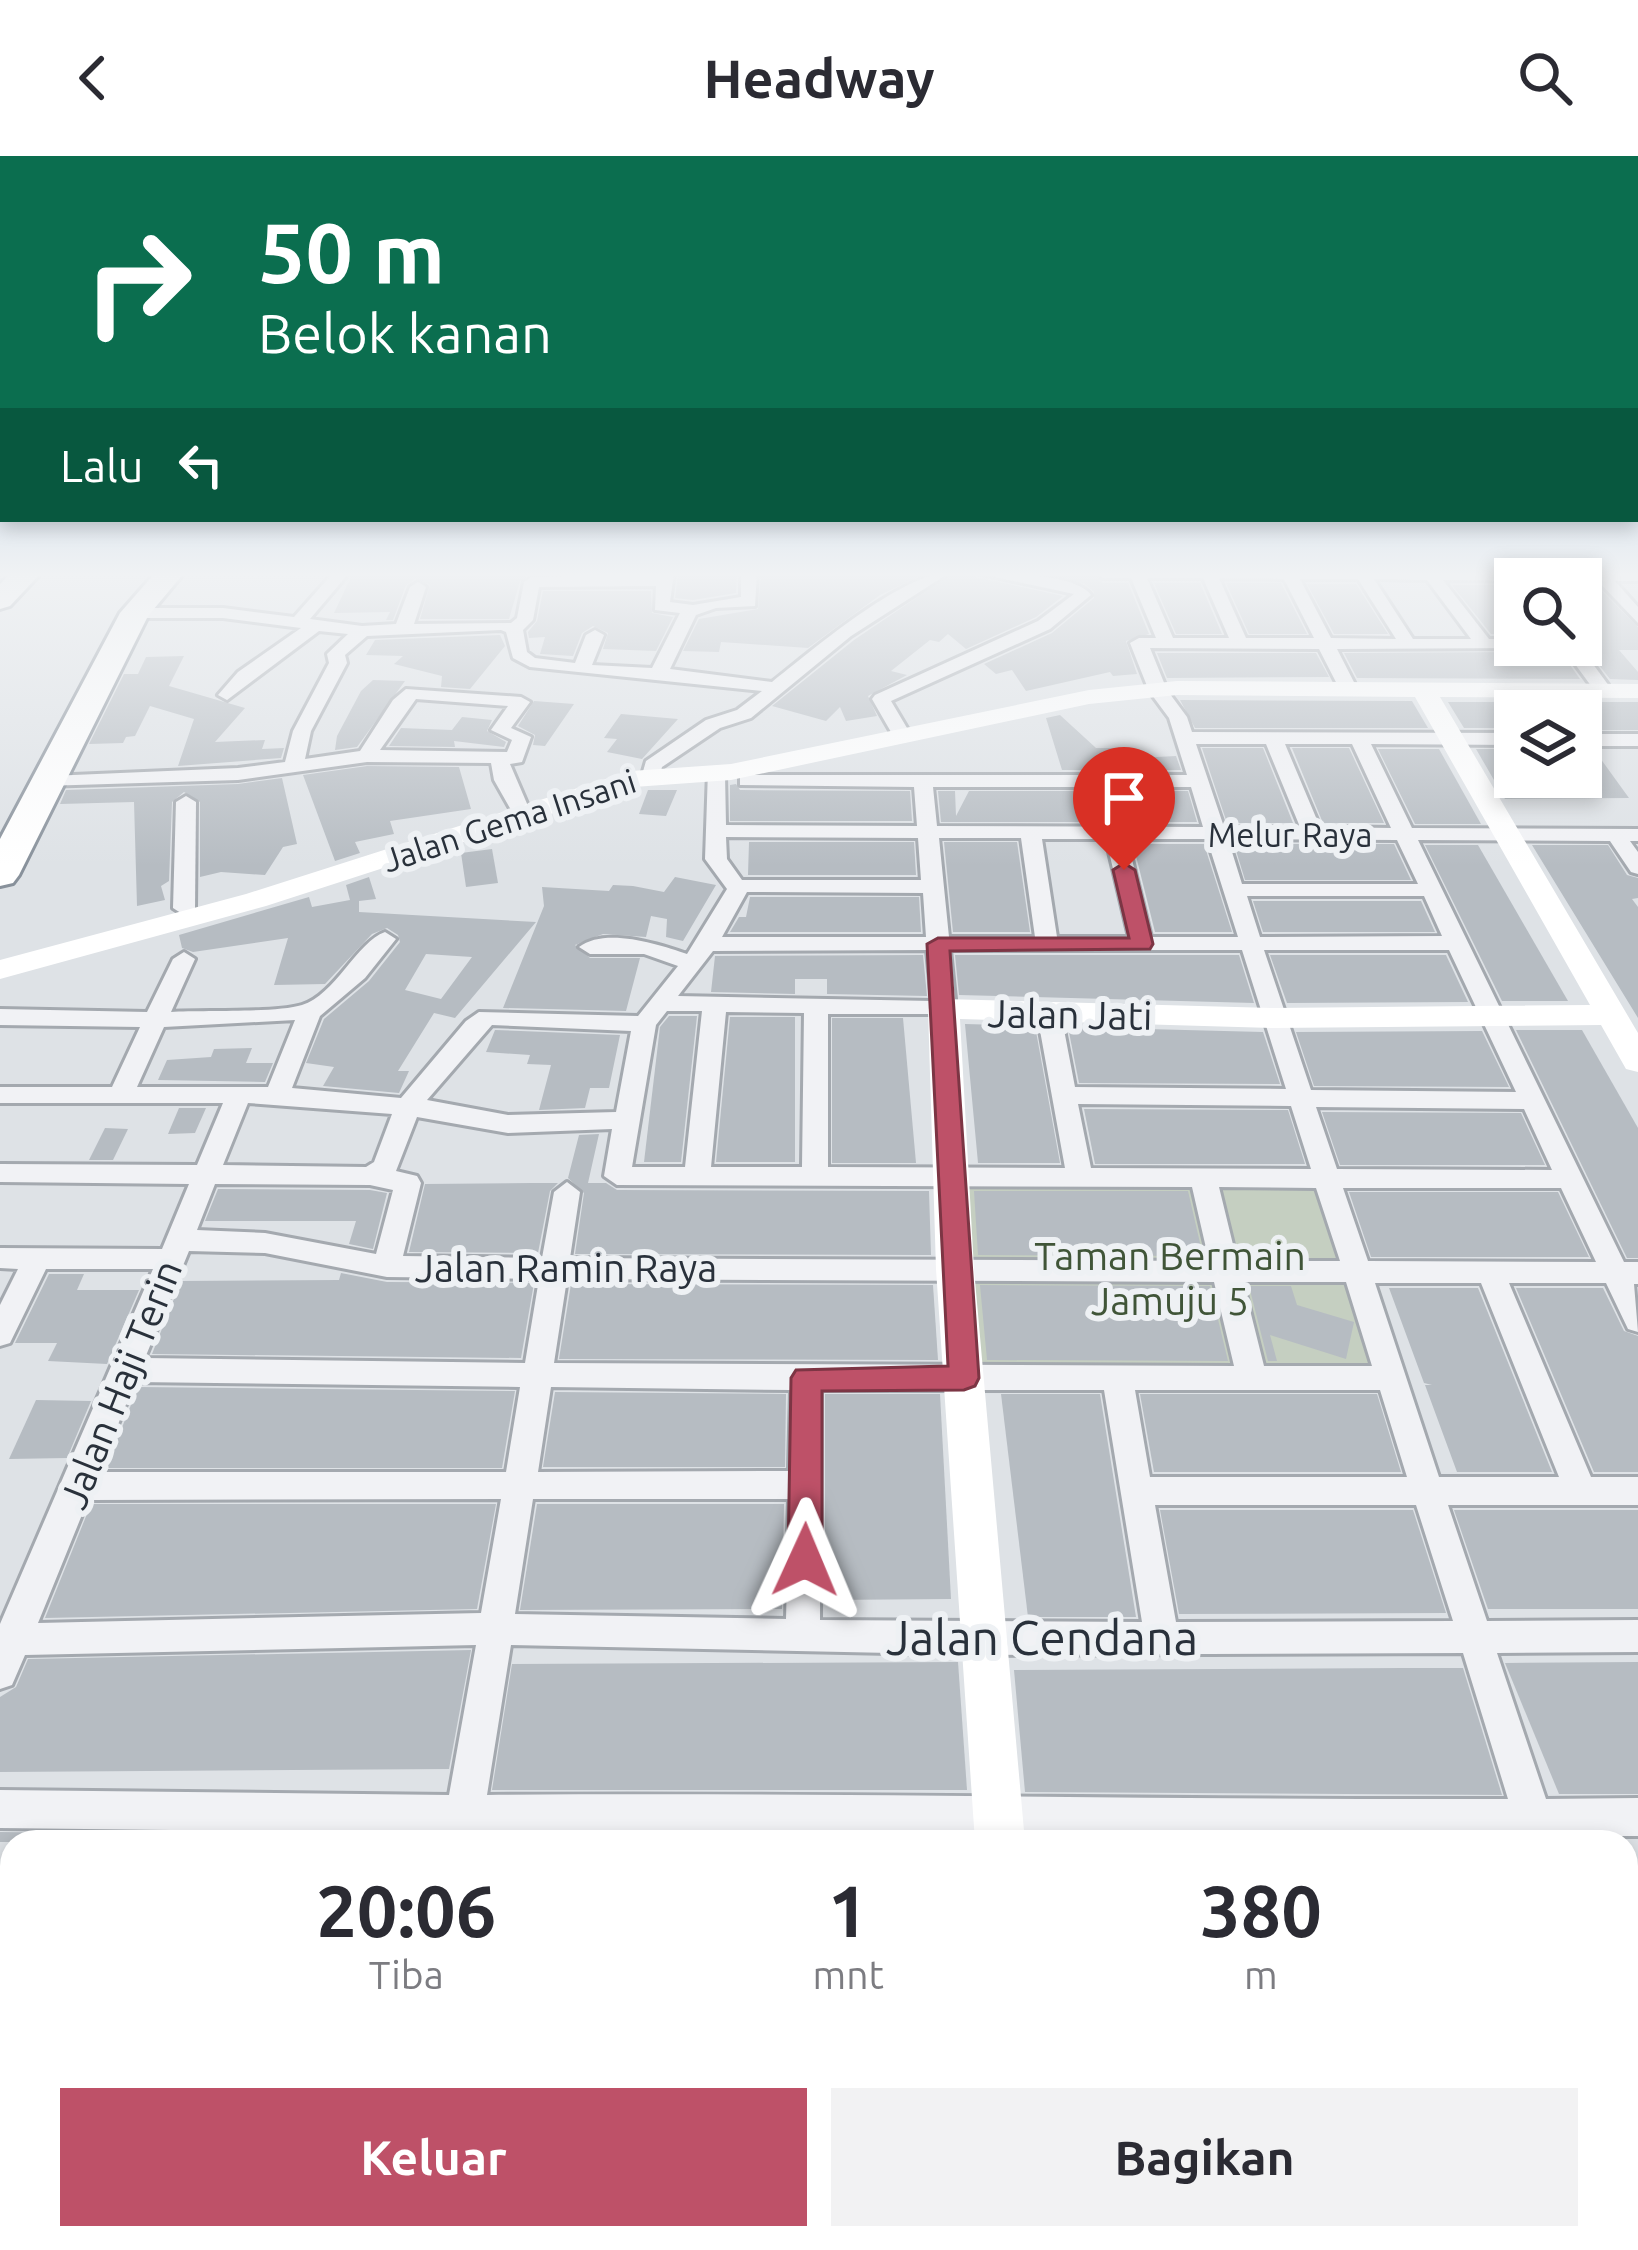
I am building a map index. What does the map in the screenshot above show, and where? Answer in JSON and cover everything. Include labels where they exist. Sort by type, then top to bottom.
[{"type":"highway","points":[[0,831],[84,671]]},
{"type":"highway","points":[[0,875],[106,671]]},
{"type":"street","points":[[227,695],[250,671]]},
{"type":"street","points":[[295,766],[302,731],[334,671]]},
{"type":"street","points":[[608,671],[730,678],[779,689]]},
{"type":"street","points":[[653,770],[693,736],[744,714],[800,671]]},
{"type":"street","points":[[898,728],[881,699],[943,671]]},
{"type":"street","points":[[1154,671],[1178,716],[1536,1829]]},
{"type":"street","points":[[1339,671],[1348,688]]},
{"type":"street","points":[[1589,671],[1604,690]]},
{"type":"street","points":[[1163,688],[1638,691]]},
{"type":"street","name":"Jalan Gema Insani","points":[[714,770],[1078,690],[1163,688]]},
{"type":"street","name":"Jalan Gema Insani","points":[[0,970],[184,908],[653,770],[714,770],[1089,697],[1163,688]]},
{"type":"street","points":[[1423,689],[1508,835],[1624,1015],[1638,1061]]},
{"type":"street","points":[[50,782],[208,776],[367,756],[500,760],[517,754],[522,736],[500,730],[520,700],[420,692],[399,704],[367,756]]},
{"type":"street","points":[[1184,739],[1494,740]]},
{"type":"street","points":[[1359,739],[1570,1179],[1627,1274],[1638,1321]]},
{"type":"street","points":[[1274,740],[1313,834]]},
{"type":"street","points":[[1602,740],[1637,741]]},
{"type":"street","points":[[500,760],[518,806]]},
{"type":"street","points":[[714,770],[716,859],[737,886]]},
{"type":"street","points":[[747,781],[1197,782]]},
{"type":"street","points":[[370,1176],[385,1168],[407,1108],[474,1026],[487,1017],[651,1014],[715,1004],[944,1010],[923,781]]},
{"type":"street","name":"Jalan Gema Insani","points":[[0,957],[256,900],[604,782]]},
{"type":"street","points":[[184,908],[186,802]]},
{"type":"street","name":"Melur Raya","points":[[715,831],[1627,835]]},
{"type":"street","points":[[1115,832],[1142,944]]},
{"type":"street","points":[[1031,833],[1047,944]]},
{"type":"street","points":[[1627,835],[1638,868]]},
{"type":"street","points":[[737,886],[933,887]]},
{"type":"street","points":[[737,886],[700,954],[651,1014],[617,1176],[1570,1179]]},
{"type":"street","points":[[1233,890],[1431,890]]},
{"type":"street","points":[[277,1095],[310,1012],[357,973],[385,939]]},
{"type":"street","points":[[590,947],[700,954],[938,944],[1456,943]]},
{"type":"street","points":[[120,1096],[184,959]]},
{"type":"street","points":[[697,1175],[715,1004]]},
{"type":"street","points":[[815,1175],[817,1004]]},
{"type":"street","name":"Jalan Jati","points":[[999,1828],[956,1269],[944,1010],[1273,1018],[1624,1015]]},
{"type":"street","points":[[0,1017],[154,1020],[310,1012]]},
{"type":"street","points":[[1049,1014],[1078,1175]]},
{"type":"street","name":"Jalan Haji Terin","points":[[5,1651],[239,1095]]},
{"type":"street","points":[[0,1096],[277,1095],[501,1122],[626,1120]]},
{"type":"street","points":[[1062,1095],[1532,1101]]},
{"type":"street","points":[[0,1173],[370,1176],[410,1186],[387,1266]]},
{"type":"street","points":[[1203,1178],[1251,1375]]},
{"type":"street","points":[[463,1828],[492,1629],[541,1375],[567,1192]]},
{"type":"street","name":"Jalan Ramin Raya","points":[[0,1258],[265,1244],[387,1266],[1627,1274]]},
{"type":"street","points":[[0,1335],[37,1258]]},
{"type":"street","points":[[1491,1273],[1580,1490]]},
{"type":"street","points":[[125,1370],[806,1378],[1390,1378]]},
{"type":"street","points":[[1117,1376],[1162,1638]]},
{"type":"street","points":[[803,1635],[806,1378]]},
{"type":"street","points":[[77,1486],[806,1485]]},
{"type":"street","points":[[1139,1491],[1638,1491]]},
{"type":"street","name":"Jalan Cendana","points":[[5,1651],[492,1629],[985,1639],[1638,1636]]},
{"type":"street","points":[[0,1809],[463,1828],[1126,1830]]},
{"type":"street","points":[[1363,1830],[1536,1829],[1638,1817]]},
{"type":"green space","name":"Taman Bermain Jamuju 5","points":[[950,1177],[1324,1177],[1390,1378],[964,1378]]},
{"type":"building","points":[[177,671],[169,686],[245,708],[215,742],[265,740],[262,749],[284,748],[281,758],[178,766],[194,719],[150,706],[135,736],[126,737],[123,743],[89,744],[124,674]]},
{"type":"building","points":[[421,671],[485,671],[470,689],[441,687],[442,676]]},
{"type":"building","points":[[816,671],[907,675],[868,696],[877,716],[846,721],[840,707],[826,721],[772,706]]},
{"type":"building","points":[[1012,671],[1136,671],[1137,674],[1113,676],[1110,672],[1026,691]]},
{"type":"building","points":[[1164,671],[1326,671],[1329,677],[1167,678]]},
{"type":"building","points":[[1353,671],[1574,671],[1580,679],[1357,678]]},
{"type":"building","points":[[1604,671],[1637,671],[1638,680],[1610,679]]},
{"type":"building","points":[[373,680],[405,681],[357,747],[335,750],[337,736],[361,691]]},
{"type":"building","points":[[1180,700],[1412,701],[1428,728],[1195,728]]},
{"type":"building","points":[[534,701],[574,704],[545,746],[533,745],[535,735],[518,726]]},
{"type":"building","points":[[1448,702],[1494,702],[1494,728],[1464,728]]},
{"type":"building","points":[[1602,702],[1638,702],[1638,730],[1602,730]]},
{"type":"building","points":[[621,714],[678,719],[642,759],[607,752],[617,739],[604,738]]},
{"type":"building","points":[[1060,715],[1096,748],[1116,748],[1119,759],[1176,756],[1181,770],[1062,770],[1046,718]]},
{"type":"building","points":[[462,717],[492,720],[487,731],[506,742],[504,747],[454,741],[455,747],[389,746],[401,728],[452,730]]},
{"type":"building","points":[[1202,748],[1263,748],[1293,823],[1227,823]]},
{"type":"building","points":[[1292,748],[1349,748],[1384,823],[1323,823]]},
{"type":"building","points":[[1378,749],[1439,749],[1481,824],[1415,824]]},
{"type":"building","points":[[1476,749],[1494,749],[1494,780]]},
{"type":"building","points":[[1602,761],[1629,798],[1505,799],[1602,798]]},
{"type":"building","points":[[367,766],[459,767],[471,809],[390,821],[394,834],[355,842],[360,853],[335,861],[303,775]]},
{"type":"building","points":[[282,778],[297,844],[283,847],[265,875],[221,872],[200,877],[200,802],[184,792],[172,802],[169,881],[161,886],[165,900],[137,906],[134,802],[60,804],[66,790]]},
{"type":"building","points":[[730,785],[740,790],[910,791],[912,821],[730,821]]},
{"type":"building","points":[[648,790],[677,790],[666,816],[639,814]]},
{"type":"building","points":[[938,791],[955,791],[956,816],[969,791],[1188,791],[1197,822],[941,822]]},
{"type":"building","points":[[749,842],[914,842],[916,875],[748,875]]},
{"type":"building","points":[[944,842],[1017,842],[1030,932],[953,932]]},
{"type":"building","points":[[1133,844],[1204,844],[1232,932],[1155,932]]},
{"type":"building","points":[[1234,844],[1394,844],[1411,880],[1245,880]]},
{"type":"building","points":[[1425,845],[1478,845],[1568,1001],[1502,1001]]},
{"type":"building","points":[[1532,845],[1608,845],[1627,875],[1638,878],[1638,898],[1632,899],[1638,907],[1638,1018]]},
{"type":"building","points":[[492,849],[498,883],[466,887],[461,853]]},
{"type":"building","points":[[369,877],[376,899],[359,901],[359,912],[536,922],[455,1018],[434,1013],[398,1071],[409,1071],[399,1093],[323,1086],[334,1067],[306,1063],[324,1019],[369,981],[400,942],[398,935],[387,928],[372,934],[325,984],[274,985],[288,938],[193,952],[182,948],[179,935],[309,897],[312,907],[350,900],[346,885]],"holes":[[[426,954],[472,957],[441,999],[405,990]]]},
{"type":"building","points":[[675,877],[716,885],[683,941],[666,937],[667,919],[651,916],[646,937],[603,934],[575,945],[590,958],[640,958],[626,1011],[503,1008],[544,906],[542,887],[609,891],[613,885],[664,892]]},
{"type":"building","points":[[750,897],[919,897],[921,932],[730,932],[739,917],[746,917]]},
{"type":"building","points":[[1253,901],[1421,901],[1435,932],[1263,932]]},
{"type":"building","points":[[923,955],[927,996],[827,994],[827,979],[795,979],[795,994],[711,992],[715,956]]},
{"type":"building","points":[[955,955],[1239,955],[1254,1003],[959,995]]},
{"type":"building","points":[[1270,955],[1446,955],[1468,1002],[1287,1003]]},
{"type":"building","points":[[669,1016],[697,1016],[681,1162],[644,1162],[660,1027]]},
{"type":"building","points":[[730,1017],[795,1017],[795,1162],[716,1162]]},
{"type":"building","points":[[832,1018],[903,1018],[916,1163],[832,1163]]},
{"type":"building","points":[[965,1024],[1035,1026],[1060,1163],[978,1163]]},
{"type":"building","points":[[1068,1027],[1263,1032],[1280,1084],[1079,1083]]},
{"type":"building","points":[[495,1030],[620,1035],[609,1088],[590,1088],[585,1108],[539,1110],[551,1065],[527,1064],[530,1055],[486,1052]]},
{"type":"building","points":[[1516,1030],[1582,1030],[1638,1128],[1638,1258],[1627,1258]]},
{"type":"building","points":[[1482,1031],[1509,1087],[1314,1086],[1296,1032]]},
{"type":"building","points":[[252,1048],[246,1063],[273,1063],[265,1082],[158,1080],[167,1060],[211,1057],[214,1049]]},
{"type":"building","points":[[179,1108],[206,1108],[195,1133],[168,1134]]},
{"type":"building","points":[[1084,1109],[1288,1110],[1305,1164],[1095,1164]]},
{"type":"building","points":[[1322,1112],[1521,1113],[1545,1165],[1340,1165]]},
{"type":"building","points":[[105,1128],[128,1129],[113,1160],[89,1160]]},
{"type":"building","points":[[599,1134],[588,1183],[606,1183],[617,1190],[929,1191],[931,1255],[575,1254],[584,1193],[568,1178],[579,1135]]},
{"type":"building","points":[[558,1183],[550,1191],[538,1253],[409,1252],[425,1184]]},
{"type":"building","points":[[218,1189],[387,1193],[373,1249],[349,1244],[356,1221],[205,1221]]},
{"type":"building","points":[[974,1191],[1188,1191],[1203,1256],[978,1255]]},
{"type":"building","points":[[1349,1192],[1558,1192],[1589,1257],[1371,1257]]},
{"type":"building","points":[[341,1273],[387,1282],[534,1283],[521,1358],[152,1354],[181,1281],[339,1280]]},
{"type":"building","points":[[49,1274],[84,1274],[77,1290],[139,1290],[107,1364],[48,1361],[57,1343],[15,1343]]},
{"type":"building","points":[[571,1284],[933,1285],[938,1360],[559,1359]]},
{"type":"building","points":[[980,1285],[1210,1286],[1228,1361],[987,1360]]},
{"type":"building","points":[[1249,1286],[1291,1286],[1297,1305],[1354,1322],[1346,1359],[1270,1335],[1277,1361],[1268,1361]]},
{"type":"building","points":[[1389,1288],[1478,1288],[1552,1472],[1457,1472],[1425,1385],[1432,1385],[1424,1383]]},
{"type":"building","points":[[1516,1288],[1603,1288],[1624,1331],[1638,1336],[1638,1472],[1594,1472]]},
{"type":"building","points":[[138,1387],[515,1391],[502,1468],[106,1468]]},
{"type":"building","points":[[555,1392],[786,1394],[785,1467],[543,1467]]},
{"type":"building","points":[[825,1394],[940,1394],[951,1599],[825,1600]]},
{"type":"building","points":[[1001,1394],[1100,1394],[1136,1617],[1028,1617]]},
{"type":"building","points":[[1140,1394],[1377,1394],[1401,1472],[1154,1472]]},
{"type":"building","points":[[36,1400],[91,1401],[67,1458],[9,1459]]},
{"type":"building","points":[[91,1504],[496,1504],[477,1609],[45,1618]]},
{"type":"building","points":[[537,1504],[784,1504],[782,1609],[520,1610]]},
{"type":"building","points":[[1160,1510],[1413,1510],[1446,1613],[1179,1614]]},
{"type":"building","points":[[1454,1510],[1638,1510],[1638,1609],[1488,1609]]},
{"type":"building","points":[[471,1650],[449,1769],[0,1772],[0,1697],[16,1687],[28,1659]]},
{"type":"building","points":[[958,1662],[967,1790],[492,1790],[512,1664]]},
{"type":"building","points":[[1638,1662],[1638,1794],[1559,1794],[1505,1663]]},
{"type":"building","points":[[1463,1668],[1502,1795],[1025,1792],[1014,1670]]},
{"type":"route","points":[[805,1560],[806,1378],[964,1378],[938,944],[1142,944],[1124,870]]}]
